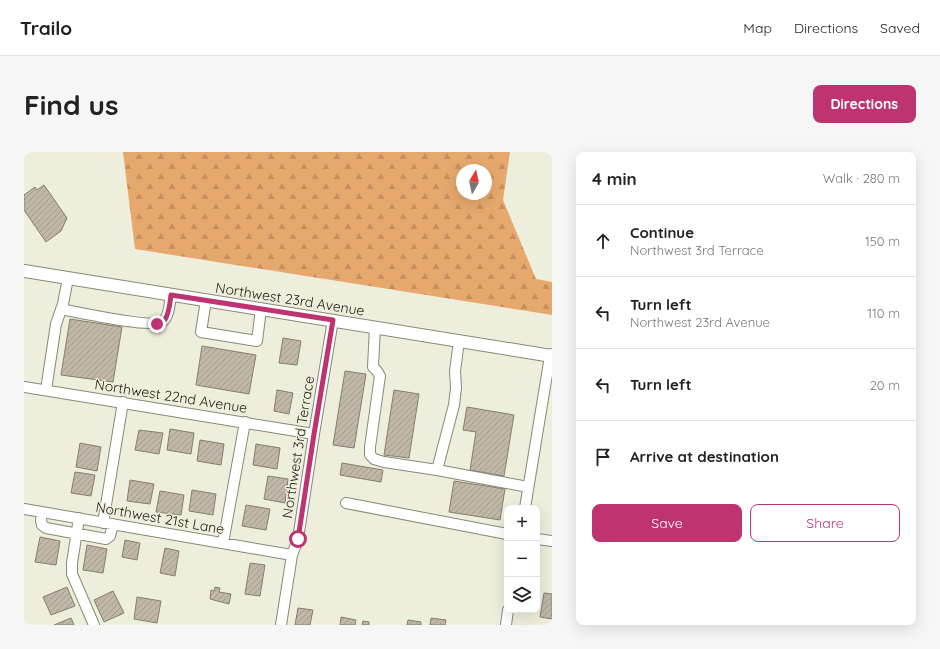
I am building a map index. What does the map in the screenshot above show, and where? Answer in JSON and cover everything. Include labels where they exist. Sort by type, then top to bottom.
[{"type":"main road","name":"Northwest 23rd Avenue","points":[[24,272],[551,355]]},
{"type":"street","points":[[46,390],[56,324],[62,309],[68,278]]},
{"type":"street","points":[[62,309],[121,320],[157,324],[164,322],[166,319],[171,295]]},
{"type":"street","points":[[206,300],[201,332],[257,341],[261,309]]},
{"type":"street","name":"Northwest 3rd Terrace","points":[[281,625],[292,555],[298,539],[333,320]]},
{"type":"street","points":[[375,327],[373,367],[380,376],[370,455],[374,459],[384,462],[528,487]]},
{"type":"street","points":[[437,470],[454,405],[456,388],[455,371],[459,341]]},
{"type":"street","points":[[525,505],[551,355]]},
{"type":"street","name":"Northwest 22nd Avenue","points":[[24,387],[314,434]]},
{"type":"street","points":[[42,512],[42,525],[46,528],[106,539],[110,536],[108,523],[123,402]]},
{"type":"street","points":[[223,543],[245,422]]},
{"type":"street","points":[[346,503],[504,533]]},
{"type":"street","name":"Northwest 21st Lane","points":[[24,509],[292,555]]},
{"type":"street","points":[[79,518],[72,563],[72,574],[94,625]]},
{"type":"street","points":[[540,539],[552,539]]},
{"type":"street","points":[[506,625],[508,613]]},
{"type":"green space","points":[[123,152],[510,152],[503,200],[536,279],[552,282],[552,315],[135,249]]},
{"type":"building","points":[[44,185],[67,218],[61,231],[46,242],[24,210],[24,195],[35,187],[37,190]]},
{"type":"building","points":[[70,319],[122,327],[113,382],[61,375]]},
{"type":"building","points":[[283,338],[301,341],[297,365],[279,363]]},
{"type":"building","points":[[202,346],[256,355],[249,394],[196,385]]},
{"type":"building","points":[[345,371],[366,374],[354,448],[333,445]]},
{"type":"building","points":[[277,390],[293,393],[289,414],[274,411]]},
{"type":"building","points":[[394,390],[419,394],[409,458],[384,455]]},
{"type":"building","points":[[467,407],[514,415],[504,476],[470,470],[476,432],[463,430]]},
{"type":"building","points":[[170,429],[194,433],[191,454],[167,450]]},
{"type":"building","points":[[139,430],[163,433],[159,454],[135,450]]},
{"type":"building","points":[[200,440],[224,444],[221,465],[197,461]]},
{"type":"building","points":[[80,443],[101,447],[97,471],[76,467]]},
{"type":"building","points":[[256,444],[280,448],[277,469],[253,465]]},
{"type":"building","points":[[342,463],[383,470],[381,482],[340,475]]},
{"type":"building","points":[[75,472],[95,475],[91,496],[71,493]]},
{"type":"building","points":[[268,476],[288,479],[285,503],[264,499]]},
{"type":"building","points":[[130,480],[154,484],[150,504],[127,501]]},
{"type":"building","points":[[454,481],[505,489],[500,520],[449,512]]},
{"type":"building","points":[[192,490],[216,494],[213,515],[189,511]]},
{"type":"building","points":[[160,491],[184,495],[181,515],[156,512]]},
{"type":"building","points":[[246,505],[270,509],[266,530],[242,526]]},
{"type":"building","points":[[40,537],[60,541],[56,565],[35,562]]},
{"type":"building","points":[[125,540],[140,543],[137,560],[122,557]]},
{"type":"building","points":[[87,545],[107,549],[103,573],[83,570]]},
{"type":"building","points":[[165,548],[179,551],[175,576],[160,573]]},
{"type":"building","points":[[250,563],[265,565],[260,596],[245,594]]},
{"type":"building","points":[[67,587],[75,606],[51,615],[43,597]]},
{"type":"building","points":[[215,587],[220,588],[219,592],[231,594],[229,604],[210,599],[211,590],[214,591]]},
{"type":"building","points":[[113,591],[124,613],[104,622],[94,600]]},
{"type":"building","points":[[544,593],[552,594],[552,619],[540,617]]},
{"type":"building","points":[[137,597],[161,601],[157,623],[134,619]]},
{"type":"building","points":[[298,608],[313,610],[310,625],[295,625]]},
{"type":"building","points":[[341,617],[356,620],[355,625],[340,625]]},
{"type":"building","points":[[71,618],[74,625],[54,625]]},
{"type":"building","points":[[431,618],[446,620],[445,625],[430,625]]},
{"type":"building","points":[[408,620],[421,622],[421,625],[407,625]]},
{"type":"building","points":[[363,621],[369,622],[369,625],[362,625]]},
{"type":"route","points":[[157,324],[164,322],[166,319],[171,295],[333,320],[298,539]]}]
